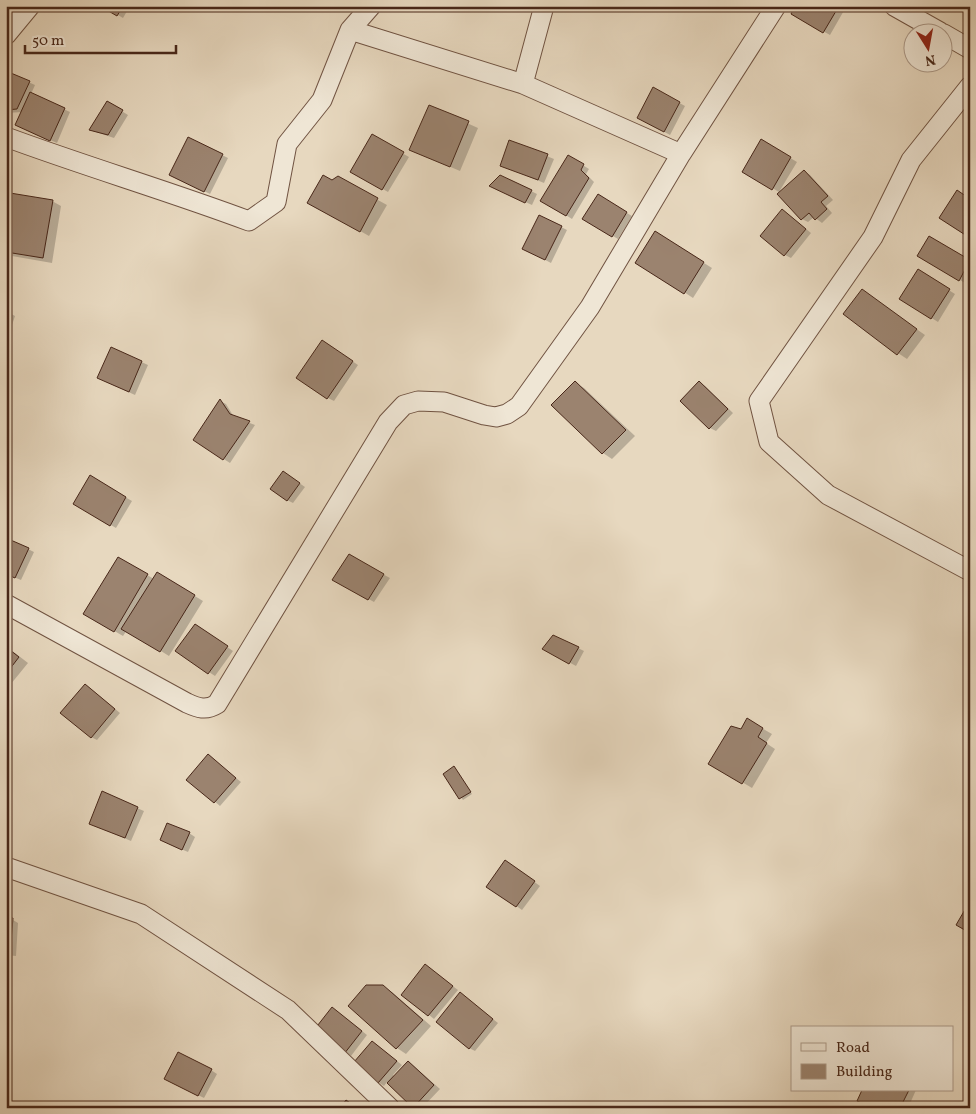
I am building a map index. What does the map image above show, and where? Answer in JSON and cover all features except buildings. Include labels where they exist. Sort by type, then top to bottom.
[{"type":"street","points":[[6,35],[30,6]]},
{"type":"street","points":[[6,137],[249,221],[276,202],[287,144],[322,100],[350,30],[371,6]]},
{"type":"street","points":[[523,84],[544,6]]},
{"type":"street","points":[[6,604],[187,703],[199,708],[211,708],[217,704],[388,422],[404,405],[418,401],[444,402],[496,417],[507,414],[519,406],[590,307],[681,154],[776,6]]},
{"type":"street","points":[[894,6],[922,22]]},
{"type":"street","points":[[350,30],[523,84],[681,154]]},
{"type":"street","points":[[954,40],[970,49]]},
{"type":"street","points":[[970,86],[911,160],[873,237],[759,400],[769,442],[828,495],[970,571]]},
{"type":"street","points":[[6,867],[141,914],[288,1010],[390,1108]]}]
